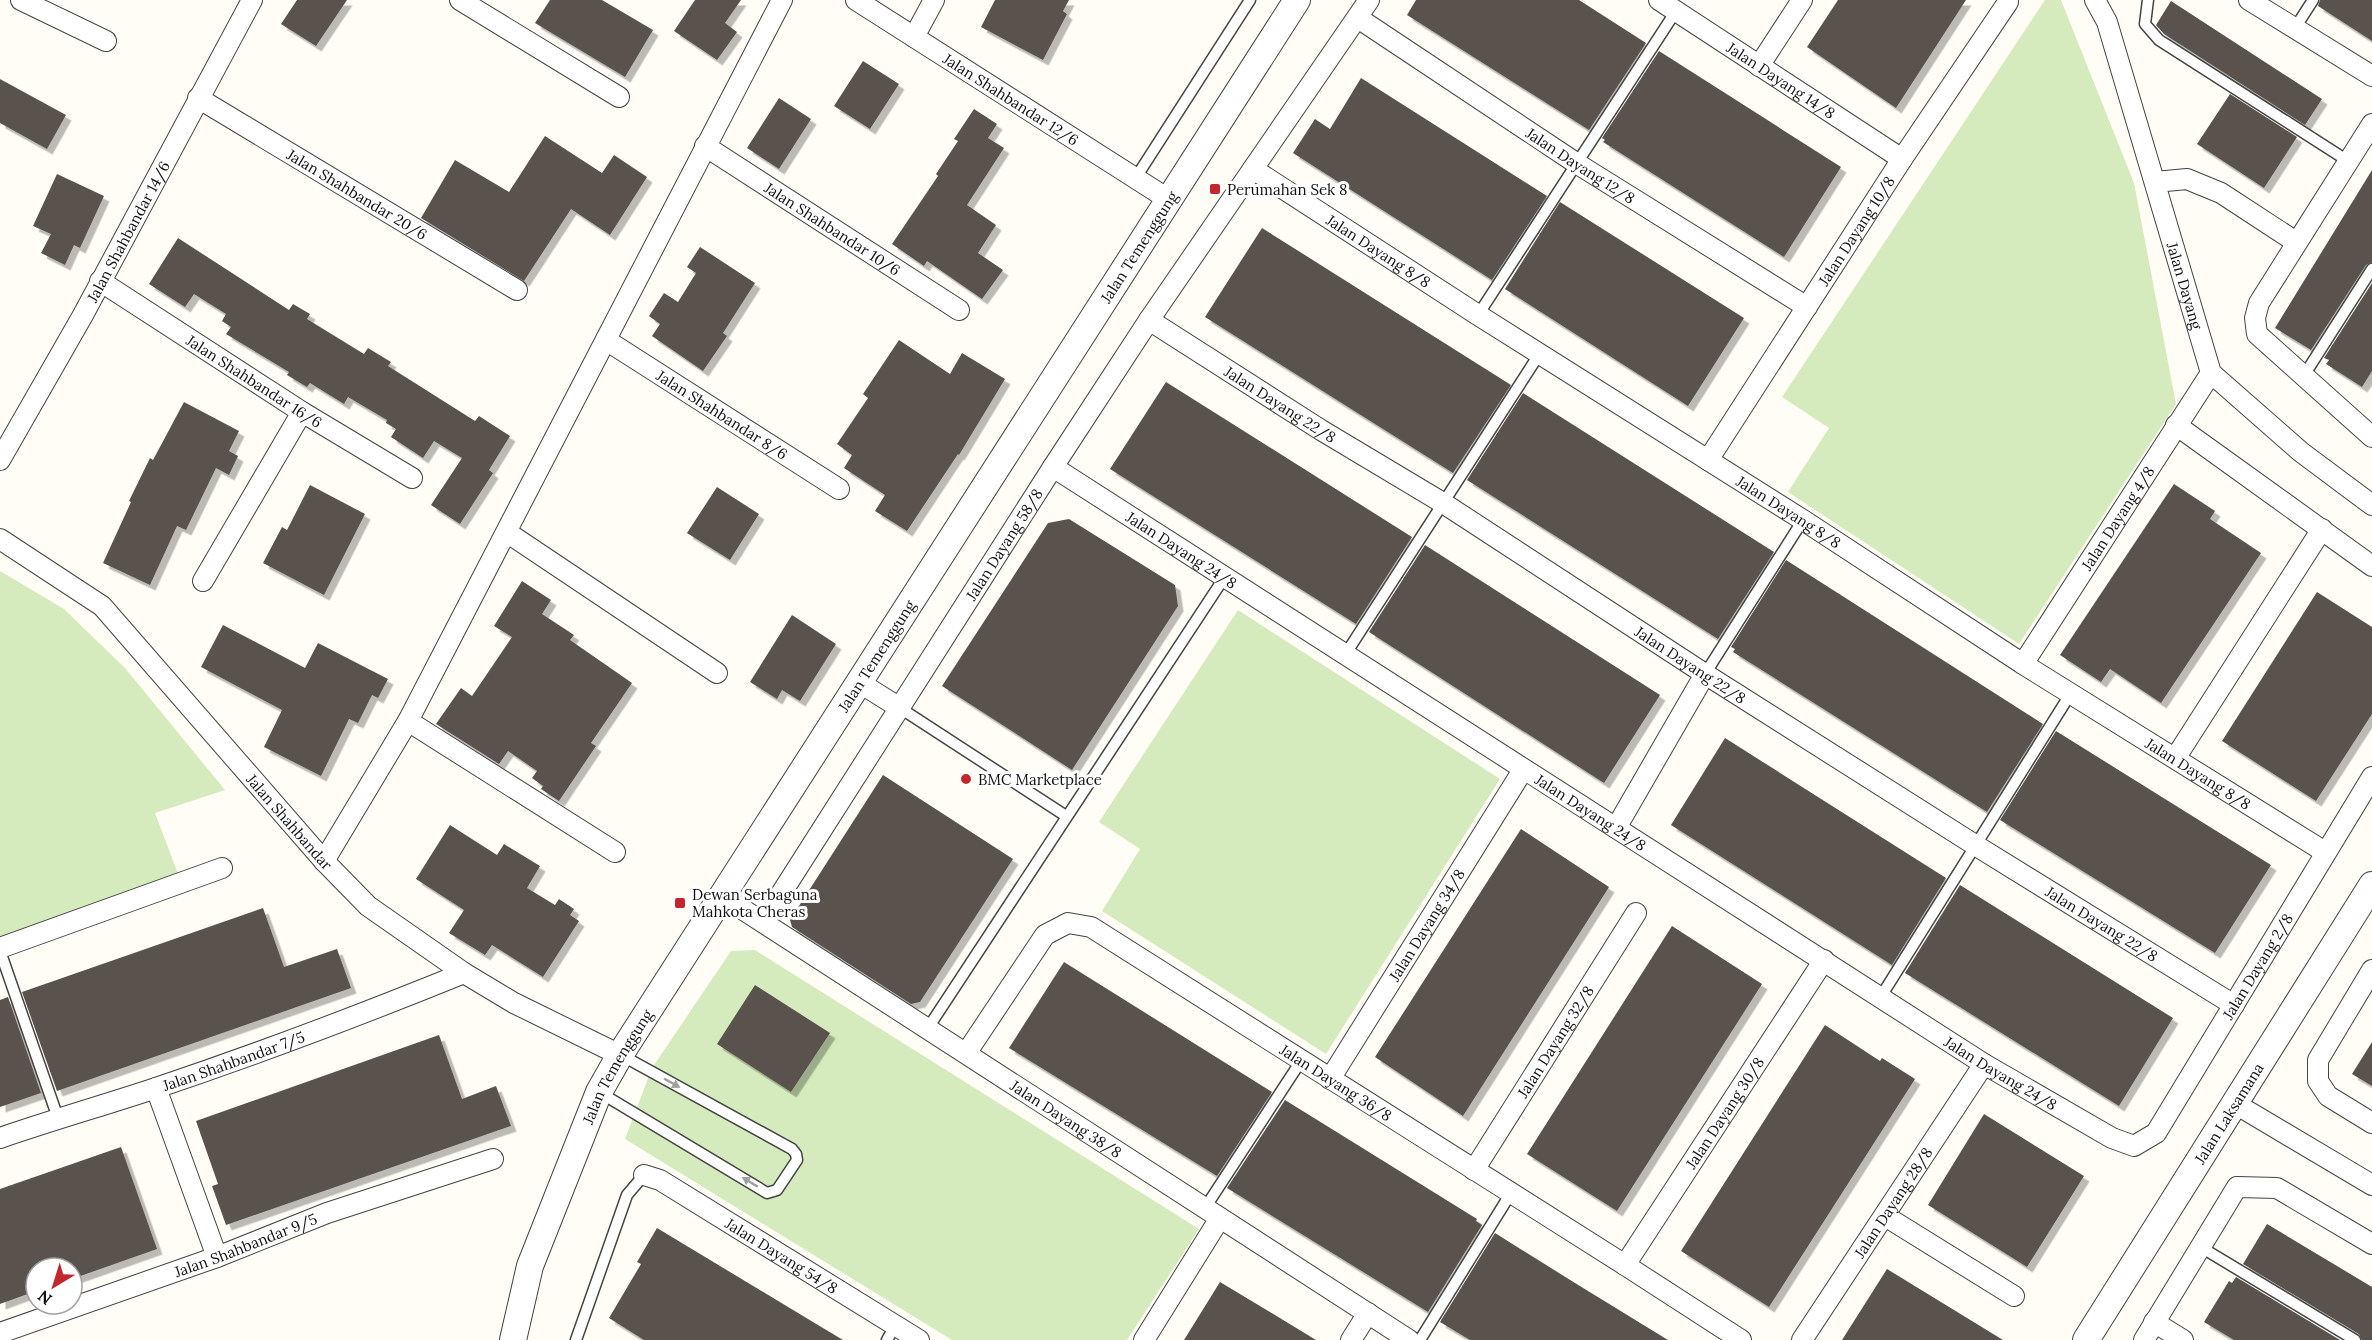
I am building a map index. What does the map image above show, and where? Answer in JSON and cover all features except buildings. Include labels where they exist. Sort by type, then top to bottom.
[{"type":"street","points":[[21,0],[106,41]]},
{"type":"street","name":"Jalan Shahbandar 14/6","points":[[0,460],[252,0]]},
{"type":"street","points":[[460,0],[619,97]]},
{"type":"street","points":[[324,861],[408,721],[782,0]]},
{"type":"street","name":"Jalan Shahbandar 12/6","points":[[856,0],[1168,199]]},
{"type":"street","points":[[914,37],[934,0]]},
{"type":"street","name":"Jalan Temenggung","points":[[513,1340],[530,1266],[599,1092],[620,1055],[1297,0]]},
{"type":"street","name":"Jalan Dayang 58/8","points":[[763,922],[1149,320],[1369,0]]},
{"type":"street","name":"Jalan Dayang 14/8","points":[[1659,0],[1902,159]]},
{"type":"street","points":[[1759,66],[1802,0]]},
{"type":"street","name":"Jalan Dayang","points":[[2095,0],[2107,22],[2211,373]]},
{"type":"street","points":[[2249,0],[2372,76]]},
{"type":"street","name":"Jalan Dayang 10/8","points":[[1708,460],[1902,159],[2008,2]]},
{"type":"street","name":"Jalan Dayang 12/8","points":[[1358,18],[1576,163],[1807,307]]},
{"type":"street","name":"Jalan Shahbandar 20/6","points":[[198,98],[517,290]]},
{"type":"street","points":[[2372,124],[2259,303],[2255,318],[2257,334],[2372,437]]},
{"type":"street","name":"Jalan Shahbandar 10/6","points":[[705,146],[959,310]]},
{"type":"street","name":"Jalan Dayang 8/8","points":[[1253,169],[1478,315],[1803,520],[2023,664],[2176,757],[2325,852]]},
{"type":"street","points":[[2155,182],[2187,179],[2221,193],[2296,242]]},
{"type":"street","name":"Jalan Shahbandar 16/6","points":[[100,281],[302,412],[412,478]]},
{"type":"street","name":"Jalan Dayang 22/8","points":[[1149,320],[1311,423],[1443,503],[1705,674],[1975,845],[2234,1005]]},
{"type":"street","name":"Jalan Shahbandar 8/6","points":[[606,340],[839,489]]},
{"type":"street","points":[[2211,373],[2301,452],[2372,505]]},
{"type":"street","name":"Jalan Dayang 4/8","points":[[2023,664],[2211,373]]},
{"type":"street","points":[[203,580],[302,412]]},
{"type":"street","points":[[2176,425],[2372,566]]},
{"type":"street","name":"Jalan Dayang 24/8","points":[[1053,467],[1984,1064],[2112,1138],[2134,1146]]},
{"type":"street","points":[[2176,757],[2322,529]]},
{"type":"street","points":[[508,532],[717,673]]},
{"type":"street","name":"Jalan Shahbandar","points":[[0,538],[102,606],[324,861],[368,906],[464,973],[514,1003],[620,1055]]},
{"type":"street","points":[[1616,828],[1705,674]]},
{"type":"street","points":[[860,683],[900,708]]},
{"type":"street","points":[[408,721],[615,852]]},
{"type":"street","name":"Jalan Dayang 34/8","points":[[1330,1079],[1523,770]]},
{"type":"street","name":"Jalan Dayang 2/8","points":[[2134,1146],[2156,1133],[2372,777]]},
{"type":"street","points":[[0,949],[222,868]]},
{"type":"street","name":"Jalan Laksamana","points":[[2086,1340],[2372,885]]},
{"type":"street","name":"Jalan Dayang 38/8","points":[[722,896],[967,1052],[1409,1340]]},
{"type":"street","name":"Jalan Dayang 32/8","points":[[1474,1170],[1636,912]]},
{"type":"street","name":"Jalan Dayang 36/8","points":[[967,1052],[1045,935],[1068,922],[1091,927],[1625,1265],[1721,1335],[1741,1340]]},
{"type":"street","name":"Jalan Dayang 30/8","points":[[1625,1265],[1824,960]]},
{"type":"street","points":[[2371,1119],[2328,1096],[2318,1081],[2318,1060],[2372,970]]},
{"type":"street","name":"Jalan Shahbandar 7/5","points":[[0,1138],[156,1088],[379,1008],[464,973]]},
{"type":"street","name":"Jalan Dayang 28/8","points":[[1802,1340],[1984,1064]]},
{"type":"street","points":[[156,1088],[217,1257]]},
{"type":"street","points":[[2235,1103],[2372,1185]]},
{"type":"street","name":"Jalan Shahbandar 9/5","points":[[0,1333],[217,1257],[327,1214],[493,1159]]},
{"type":"street","name":"Jalan Dayang 54/8","points":[[644,1175],[660,1180],[891,1333],[918,1340]]},
{"type":"street","points":[[2144,1340],[2199,1246],[2237,1187],[2277,1188],[2372,1244]]},
{"type":"street","points":[[1144,1340],[1212,1213]]},
{"type":"street","points":[[1885,1216],[2014,1296]]},
{"type":"street","points":[[1351,1340],[1368,1313]]},
{"type":"street","points":[[2154,1322],[2183,1340]]},
{"type":"lane","points":[[1135,179],[1250,0]]},
{"type":"lane","points":[[2148,0],[2145,24],[2159,40],[2348,161]]},
{"type":"lane","points":[[2295,28],[2313,0]]},
{"type":"lane","points":[[1478,315],[1676,11]]},
{"type":"lane","points":[[2303,377],[2372,269]]},
{"type":"lane","points":[[1345,655],[1540,353]]},
{"type":"lane","points":[[1705,674],[1803,520]]},
{"type":"lane","points":[[928,1028],[1224,578]]},
{"type":"lane","points":[[1880,998],[2071,693]]},
{"type":"lane","points":[[900,708],[1066,816]]},
{"type":"lane","points":[[0,949],[58,1118]]},
{"type":"lane","points":[[599,1092],[767,1193],[777,1190],[797,1160],[792,1149],[620,1055]]},
{"type":"lane","points":[[1212,1213],[1301,1061]]},
{"type":"lane","points":[[576,1340],[627,1195],[644,1175]]},
{"type":"lane","points":[[1420,1340],[1511,1193]]},
{"type":"lane","points":[[2199,1246],[2355,1340]]},
{"type":"green space","points":[[2045,0],[2061,0],[2134,183],[2176,404],[2019,644],[1788,492],[1829,428],[1782,397]]},
{"type":"green space","points":[[0,571],[64,609],[125,668],[225,790],[155,813],[180,879],[0,943]]},
{"type":"green space","points":[[1238,610],[1500,779],[1326,1054],[1102,911],[1140,849],[1099,822]]},
{"type":"green space","points":[[755,950],[1199,1229],[1127,1340],[952,1340],[625,1139],[652,1068],[731,951]]},
{"type":"place","name":"Perumahan Sek 8","points":[[1215,189]]},
{"type":"place","name":"BMC Marketplace","points":[[966,779]]},
{"type":"place","name":"Dewan Serbaguna Mahkota Cheras","points":[[680,903]]}]
